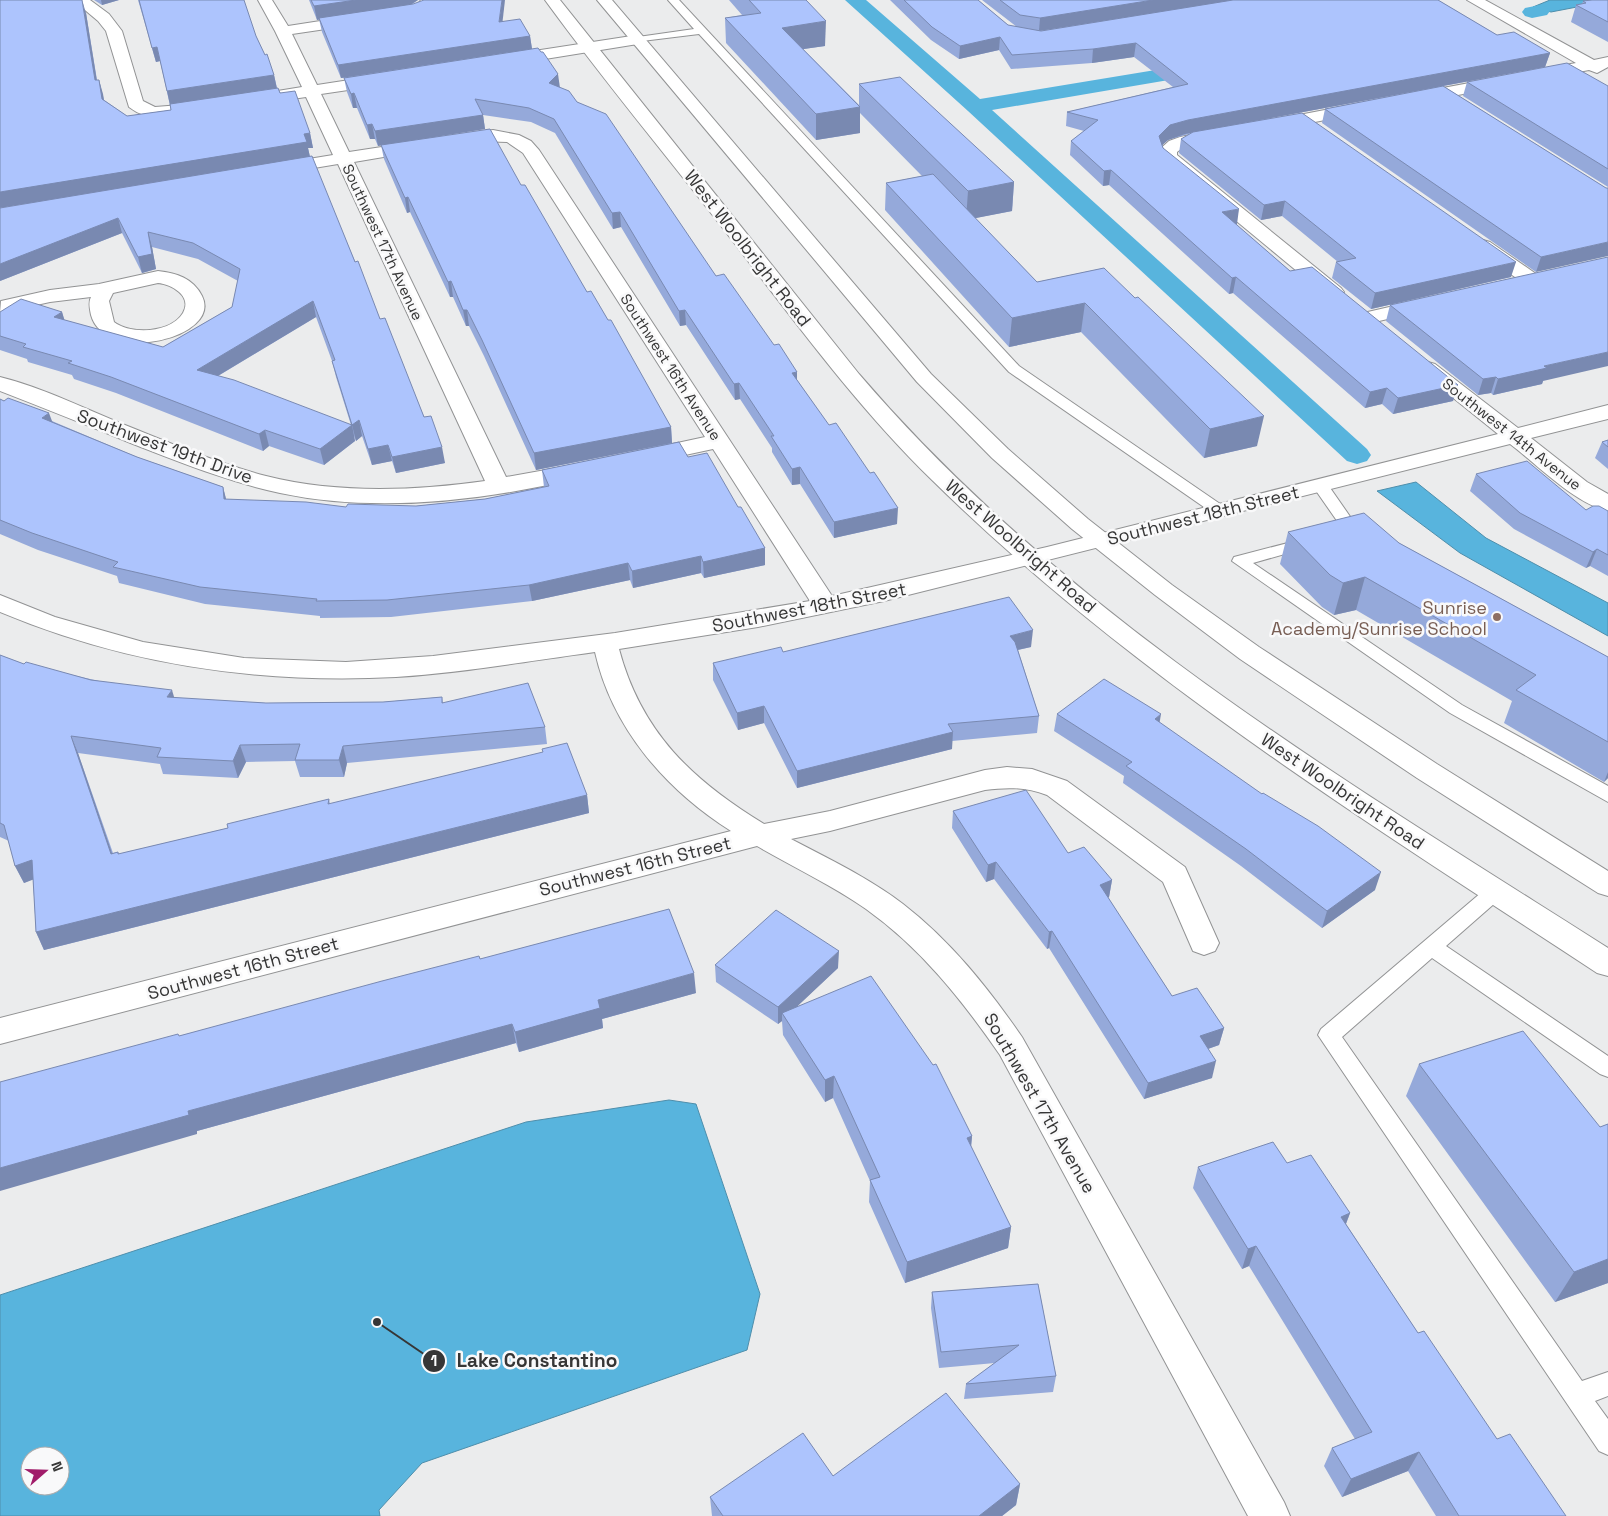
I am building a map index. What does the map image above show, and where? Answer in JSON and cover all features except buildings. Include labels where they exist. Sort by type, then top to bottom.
[{"type":"street","points":[[80,0],[96,10],[109,22],[114,31],[135,103],[140,108],[163,113],[207,107]]},
{"type":"street","name":"Southwest 17th Avenue","points":[[265,0],[311,91],[499,486]]},
{"type":"street","points":[[282,31],[414,11],[424,7],[428,0]]},
{"type":"street","name":"West Woolbright Road","points":[[552,0],[835,358],[879,410],[941,476],[1029,558],[1135,643],[1285,754],[1608,964]]},
{"type":"street","points":[[604,0],[924,378],[996,450],[1099,541],[1244,650],[1464,795],[1608,885]]},
{"type":"street","points":[[1474,0],[1600,64],[1608,74]]},
{"type":"street","points":[[497,62],[638,40]]},
{"type":"street","points":[[1396,102],[1600,64]]},
{"type":"street","points":[[245,101],[399,77]]},
{"type":"street","points":[[1443,93],[1468,108]]},
{"type":"street","points":[[1254,128],[1377,105]]},
{"type":"street","points":[[1302,119],[1326,136]]},
{"type":"street","points":[[1234,132],[1186,141],[1175,145],[1168,150],[1168,157],[1388,336]]},
{"type":"street","name":"Southwest 16th Avenue","points":[[343,158],[478,136],[509,137],[522,141],[530,150],[826,606]]},
{"type":"street","points":[[265,171],[343,158]]},
{"type":"street","points":[[1469,236],[1542,278],[1505,287]]},
{"type":"street","points":[[0,307],[53,295],[104,289]]},
{"type":"street","points":[[1366,318],[1440,301]]},
{"type":"street","name":"Southwest 14th Avenue","points":[[1411,354],[1579,487],[1608,504]]},
{"type":"street","name":"Southwest 19th Drive","points":[[0,383],[210,467],[292,488],[339,494],[388,496],[439,494],[499,486],[599,466]]},
{"type":"street","name":"Southwest 18th Street","points":[[0,603],[87,636],[133,648],[182,657],[259,667],[313,669],[396,668],[605,643],[826,606],[1220,511],[1608,412]]},
{"type":"street","points":[[628,460],[720,441]]},
{"type":"street","name":"Southwest 17th Avenue","points":[[605,643],[615,682],[633,718],[658,754],[692,788],[733,820],[842,879],[891,912],[937,951],[976,996],[1012,1046],[1270,1516]]},
{"type":"street","name":"Southwest 16th Street","points":[[0,1031],[759,835],[830,820],[985,780],[1007,777],[1032,779],[1057,788],[1176,875],[1204,943]]},
{"type":"lane","points":[[673,0],[1014,369],[1220,511]]},
{"type":"lane","points":[[638,40],[701,31]]},
{"type":"lane","points":[[1320,485],[1352,531],[1367,544]]},
{"type":"lane","points":[[1352,531],[1240,561],[1456,708],[1608,795]]},
{"type":"lane","points":[[1496,891],[1329,1035],[1608,1442]]},
{"type":"lane","points":[[1430,946],[1608,1068]]},
{"type":"lane","points":[[1576,1396],[1608,1384]]},
{"type":"water","points":[[1550,0],[1608,1],[1551,12],[1533,7]]},
{"type":"water","points":[[1416,482],[1486,538],[1608,603],[1608,636],[1460,553],[1377,491]]},
{"type":"water","points":[[669,1100],[696,1104],[760,1294],[747,1350],[422,1463],[379,1510],[380,1516],[0,1516],[0,1295],[526,1122]]},
{"type":"waterway","points":[[855,0],[976,106]]},
{"type":"waterway","points":[[1532,12],[1540,11]]},
{"type":"waterway","points":[[976,106],[1204,68]]},
{"type":"waterway","points":[[976,106],[1357,455]]},
{"type":"place","name":"Sunrise Academy/Sunrise School","points":[[1497,617]]},
{"type":"place","name":"Lake Constantino","points":[[377,1322]]}]
